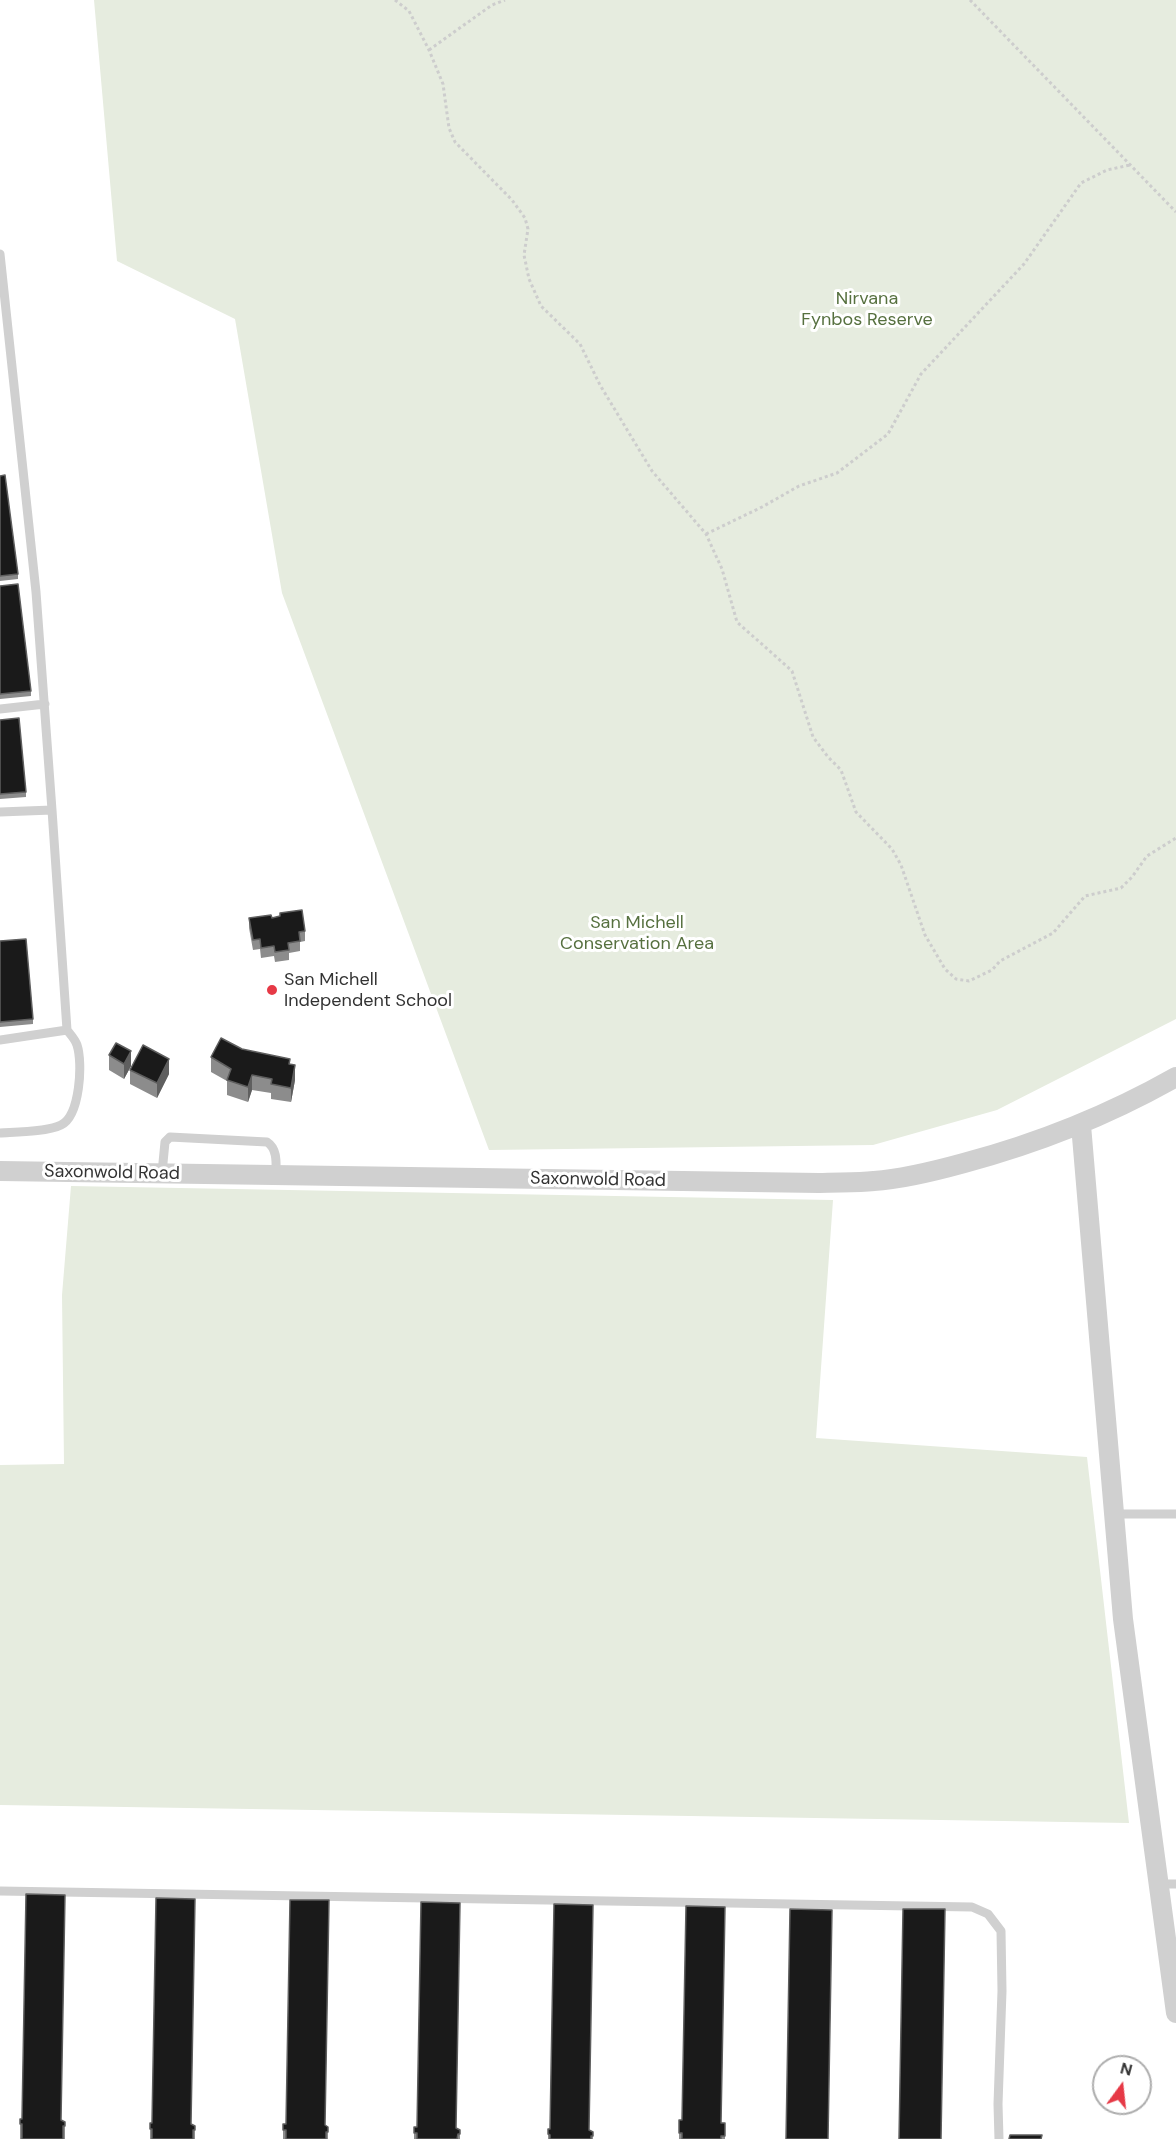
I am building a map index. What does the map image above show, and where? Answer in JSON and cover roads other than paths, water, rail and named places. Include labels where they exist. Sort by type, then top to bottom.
[{"type":"street","name":"Saxonwold Road","points":[[0,1171],[819,1183],[874,1181],[933,1171],[1001,1153],[1081,1125],[1137,1099],[1176,1077]]},
{"type":"street","points":[[1081,1125],[1123,1619],[1167,1884],[1176,2013]]},
{"type":"lane","points":[[0,254],[36,592],[66,1029],[77,1046],[80,1060],[77,1099],[69,1118],[62,1125],[32,1131],[0,1133]]},
{"type":"lane","points":[[0,709],[45,704]]},
{"type":"lane","points":[[0,812],[52,810]]},
{"type":"lane","points":[[0,1040],[66,1029]]},
{"type":"lane","points":[[162,1173],[165,1142],[170,1137],[267,1142],[271,1144],[275,1152],[276,1176]]},
{"type":"lane","points":[[1114,1514],[1176,1514]]},
{"type":"lane","points":[[0,1891],[972,1907],[988,1914],[1000,1931],[1002,1991],[999,2139]]},
{"type":"place","name":"San Michell Independent School","points":[[272,990]]},
{"type":"park label","name":"Nirvana Fynbos Reserve","points":[[867,309]]},
{"type":"park label","name":"San Michell Conservation Area","points":[[637,933]]}]
